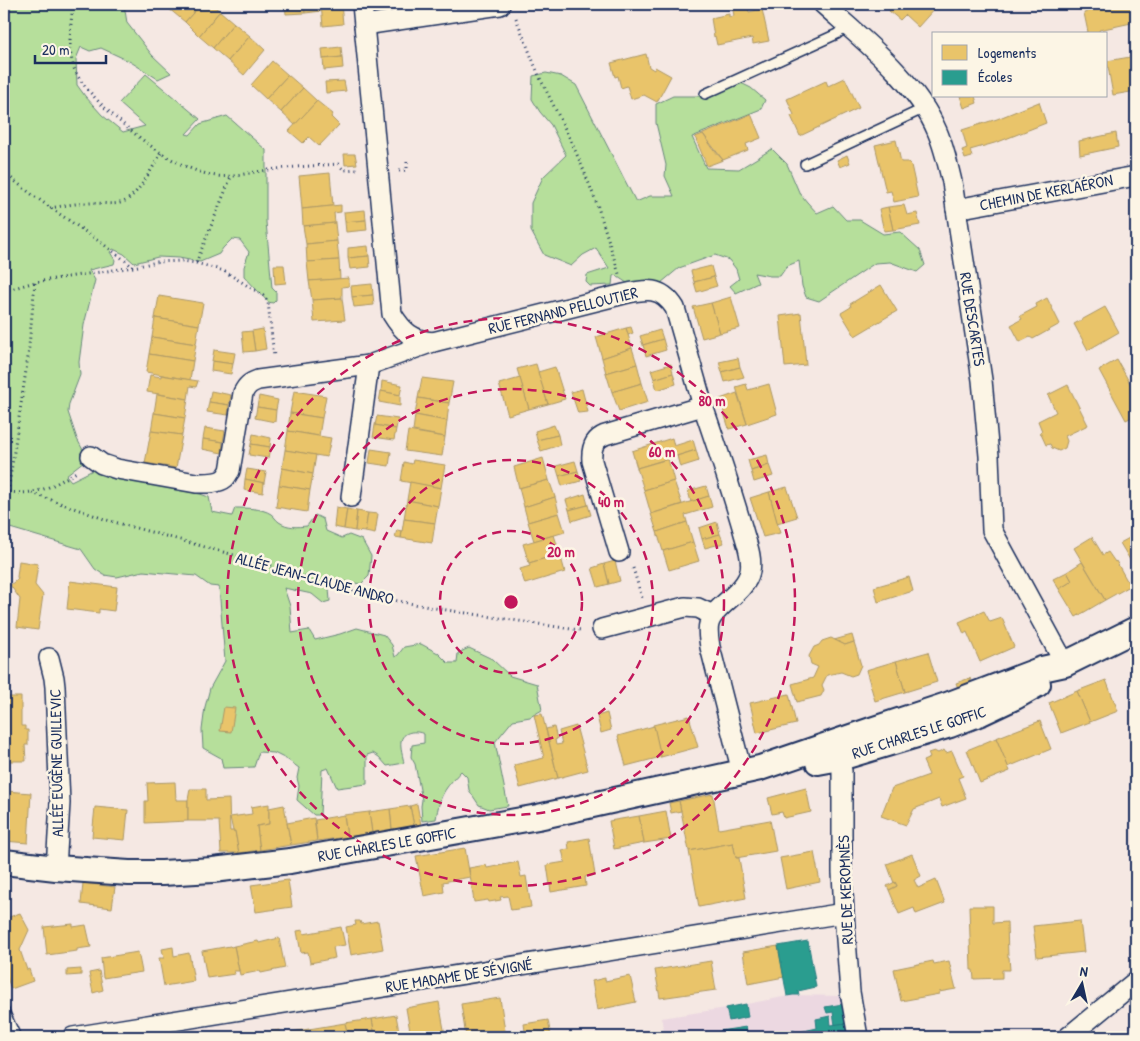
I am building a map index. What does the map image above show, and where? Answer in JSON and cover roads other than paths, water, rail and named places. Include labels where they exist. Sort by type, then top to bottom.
[{"type":"street","points":[[362,4],[392,314],[401,327],[414,338],[433,342]]},
{"type":"street","name":"RUE DESCARTES","points":[[823,4],[895,70],[925,108],[938,132],[947,160],[956,209],[982,380],[989,456],[992,530],[1065,664]]},
{"type":"street","points":[[364,25],[506,8]]},
{"type":"street","name":"CHEMIN DE KERLAÉRON","points":[[956,209],[1136,176]]},
{"type":"street","name":"RUE FERNAND PELLOUTIER","points":[[94,458],[102,464],[117,470],[196,483],[207,483],[225,478],[230,471],[243,392],[250,383],[258,380],[368,365],[433,342],[624,294],[648,290],[656,292],[670,300],[675,308],[703,406],[739,518],[751,564],[750,572],[744,583],[713,615]]},
{"type":"street","points":[[351,497],[368,365]]},
{"type":"street","points":[[619,552],[592,461],[591,453],[594,443],[605,435],[703,406]]},
{"type":"street","points":[[602,629],[685,607],[698,608],[713,615],[708,626],[710,647],[751,770]]},
{"type":"street","name":"RUE CHARLES LE GOFFIC","points":[[5,863],[130,873],[214,870],[260,865],[538,817],[838,750],[947,705],[1042,669],[1065,664],[1136,629]]},
{"type":"street","name":"ALLÉE EUGÈNE GUILLEVIC","points":[[49,658],[55,688],[60,803],[56,868]]},
{"type":"street","name":"RUE DE KEROMNÈS","points":[[838,750],[842,780],[844,913],[850,992],[858,1037]]},
{"type":"street","name":"RUE MADAME DE SÉVIGNÉ","points":[[73,1037],[844,913]]},
{"type":"street","points":[[1068,1037],[1136,981]]},
{"type":"lane","points":[[705,94],[838,34],[847,26]]},
{"type":"lane","points":[[805,164],[925,108]]},
{"type":"lane","points":[[4,1011],[16,1037]]}]
